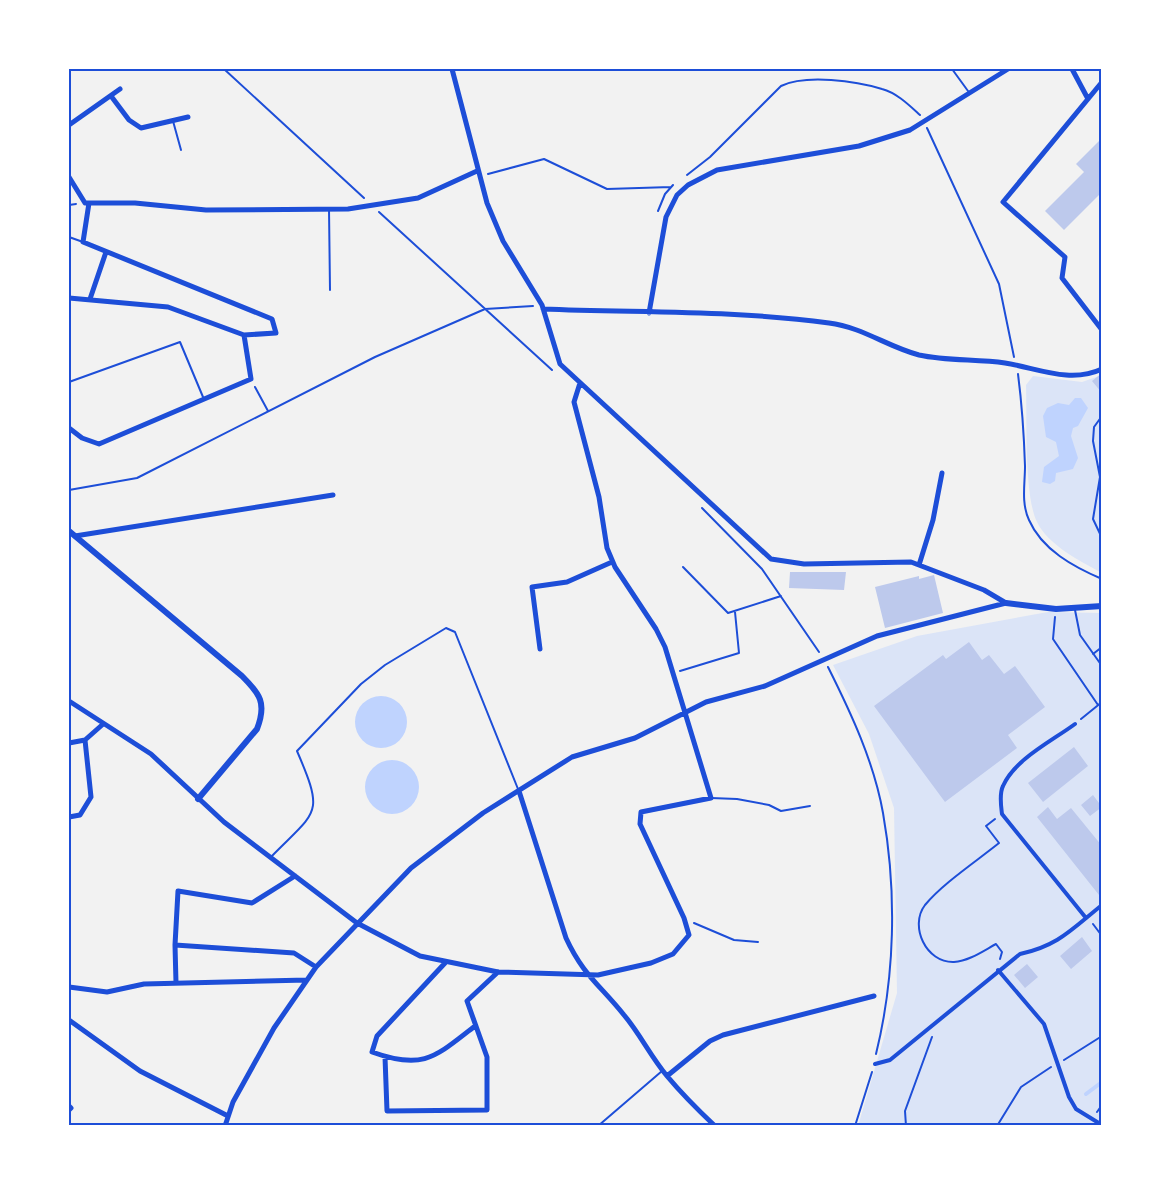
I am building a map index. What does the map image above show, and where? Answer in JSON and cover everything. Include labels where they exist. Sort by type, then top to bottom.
[{"type":"street","points":[[452,69],[478,174],[493,220],[542,307],[560,364],[771,559],[804,564],[911,562],[984,590],[1006,603]]},
{"type":"street","points":[[649,313],[666,217],[677,195],[688,185],[717,170],[859,146],[910,130],[1008,69]]},
{"type":"street","points":[[1072,69],[1088,99]]},
{"type":"street","points":[[1102,82],[1003,202],[1065,257],[1062,278],[1102,330]]},
{"type":"street","points":[[69,125],[120,89]]},
{"type":"street","points":[[111,96],[129,120],[141,128],[188,117]]},
{"type":"street","points":[[69,177],[85,203],[135,203],[206,210],[348,209],[418,198],[478,174]]},
{"type":"street","points":[[69,298],[168,307],[244,335],[276,333],[272,319],[82,242],[88,203]]},
{"type":"street","points":[[90,299],[106,252]]},
{"type":"street","points":[[542,307],[831,323],[870,334],[920,355],[1017,366],[1066,376],[1081,375],[1102,369]]},
{"type":"street","points":[[69,428],[82,438],[99,444],[205,401],[251,379],[244,335]]},
{"type":"street","points":[[69,701],[102,725],[151,754],[198,799],[357,923],[420,956],[445,963],[498,972],[586,975],[615,972],[651,963],[673,954],[689,935],[684,918],[640,824],[641,812],[711,798],[674,673],[656,629],[612,562],[602,528],[599,497],[574,402],[580,383]]},
{"type":"street","points":[[919,565],[933,520],[942,472]]},
{"type":"street","points":[[72,533],[333,495]]},
{"type":"street","points":[[72,533],[242,676],[262,701],[263,715],[257,729],[198,799]]},
{"type":"street","points":[[540,649],[532,587],[567,582],[612,562]]},
{"type":"street","points":[[225,1126],[233,1102],[274,1028],[316,967],[357,923],[411,868],[448,837],[572,757],[634,738],[706,702],[765,686],[877,636],[1006,603],[1056,609],[1102,606]]},
{"type":"street","points":[[1074,724],[1024,761],[1012,773],[1002,787],[1002,814],[1086,918]]},
{"type":"street","points":[[69,743],[85,740],[102,725]]},
{"type":"street","points":[[69,817],[80,815],[91,797],[85,740]]},
{"type":"street","points":[[519,791],[566,938],[586,975],[624,1014],[665,1073],[692,1105],[715,1126]]},
{"type":"street","points":[[176,983],[175,945],[178,891],[252,903],[295,876]]},
{"type":"street","points":[[874,1065],[890,1060],[1020,954],[1044,949],[1102,905]]},
{"type":"street","points":[[175,945],[294,953],[316,967]]},
{"type":"street","points":[[445,963],[377,1036],[372,1052],[386,1057],[422,1061],[436,1055],[475,1026]]},
{"type":"street","points":[[998,970],[1044,1024],[1059,1062],[1069,1097],[1076,1109],[1102,1125]]},
{"type":"street","points":[[386,1057],[387,1111],[487,1110],[487,1057],[467,1001],[498,972]]},
{"type":"street","points":[[69,987],[107,992],[144,984],[306,980]]},
{"type":"street","points":[[665,1073],[710,1041],[723,1035],[874,996]]},
{"type":"street","points":[[70,1024],[140,1071],[228,1116]]},
{"type":"lane","points":[[952,69],[969,93]]},
{"type":"lane","points":[[173,120],[181,150]]},
{"type":"lane","points":[[329,208],[330,290]]},
{"type":"lane","points":[[69,237],[82,242]]},
{"type":"lane","points":[[69,382],[180,342],[205,401]]},
{"type":"lane","points":[[1075,609],[1080,635],[1102,666]]},
{"type":"lane","points":[[271,857],[312,815],[315,803],[312,786],[297,751],[361,684],[385,665],[446,628],[455,632],[519,791]]},
{"type":"lane","points":[[1093,654],[1102,647]]},
{"type":"lane","points":[[711,798],[737,799],[770,805],[781,811],[810,806]]},
{"type":"lane","points":[[598,1126],[665,1073]]},
{"type":"path","points":[[224,69],[484,309],[560,376]]},
{"type":"path","points":[[682,178],[710,157],[782,86],[789,82],[811,78],[884,89],[905,102],[924,123],[999,284],[1022,398],[1024,496],[1029,520],[1035,531],[1062,559],[1102,579]]},
{"type":"path","points":[[478,174],[544,159],[607,189],[671,187]]},
{"type":"path","points":[[656,219],[660,205],[676,183]]},
{"type":"path","points":[[69,490],[137,478],[375,357],[484,309],[542,307]]},
{"type":"path","points":[[251,379],[268,411]]},
{"type":"path","points":[[1102,416],[1094,427],[1093,441],[1100,477],[1093,519],[1102,538]]},
{"type":"path","points":[[697,504],[762,569],[782,596],[825,661],[848,708],[870,765],[883,812],[892,909],[892,943],[883,1027],[876,1055]]},
{"type":"path","points":[[683,567],[728,613],[782,596]]},
{"type":"path","points":[[1056,609],[1053,639],[1098,705]]},
{"type":"path","points":[[674,673],[739,653],[735,612]]},
{"type":"path","points":[[1074,724],[1102,702]]},
{"type":"path","points":[[998,970],[1002,952],[996,944],[970,958],[955,962],[944,961],[925,945],[918,922],[926,905],[999,843],[986,826],[1002,814]]},
{"type":"path","points":[[684,918],[734,940],[758,942]]},
{"type":"path","points":[[1086,918],[1102,936]]},
{"type":"path","points":[[906,1126],[905,1111],[937,1020]]},
{"type":"path","points":[[997,1126],[1021,1087],[1102,1036]]},
{"type":"path","points":[[855,1126],[874,1065]]},
{"type":"shaded area","points":[[1102,375],[1102,573],[1057,545],[1037,522],[1028,476],[1026,385],[1033,376],[1082,382]]},
{"type":"shaded area","points":[[1048,612],[1102,613],[1102,1126],[858,1126],[897,993],[894,808],[869,734],[833,665],[917,636]]},
{"type":"water","points":[[1075,398],[1081,398],[1088,408],[1078,426],[1073,428],[1071,436],[1078,458],[1073,469],[1056,473],[1055,481],[1050,484],[1042,482],[1044,467],[1059,456],[1056,442],[1046,437],[1043,416],[1047,408],[1058,403],[1069,405]]},
{"type":"water","points":[[376,696],[386,696],[400,703],[407,722],[400,741],[386,748],[376,748],[366,744],[359,737],[355,727],[355,717],[359,707],[366,700]]},
{"type":"water","points":[[392,760],[402,762],[411,768],[417,777],[419,787],[417,797],[411,806],[402,812],[392,814],[382,812],[373,806],[367,797],[365,787],[367,777],[373,768],[382,762]]},
{"type":"building","points":[[1099,141],[1102,144],[1102,192],[1064,230],[1045,211],[1084,172],[1076,164]]},
{"type":"building","points":[[1102,373],[1102,393],[1092,381]]},
{"type":"building","points":[[790,572],[846,572],[844,590],[789,588]]},
{"type":"building","points":[[934,575],[943,613],[885,628],[875,587],[919,576],[919,579]]},
{"type":"building","points":[[969,642],[982,660],[989,655],[1004,674],[1015,666],[1045,707],[1008,735],[1017,748],[945,802],[874,706],[943,655],[946,659]]},
{"type":"building","points":[[1074,747],[1088,766],[1043,802],[1028,783]]},
{"type":"building","points":[[1093,795],[1102,807],[1090,816],[1081,805]]},
{"type":"building","points":[[1048,807],[1057,819],[1071,808],[1102,846],[1102,893],[1099,895],[1037,817]]},
{"type":"building","points":[[1082,937],[1092,951],[1071,969],[1060,956]]},
{"type":"building","points":[[1027,964],[1038,977],[1025,988],[1014,975]]},
{"type":"waterway","points":[[1086,1094],[1102,1082]]}]
